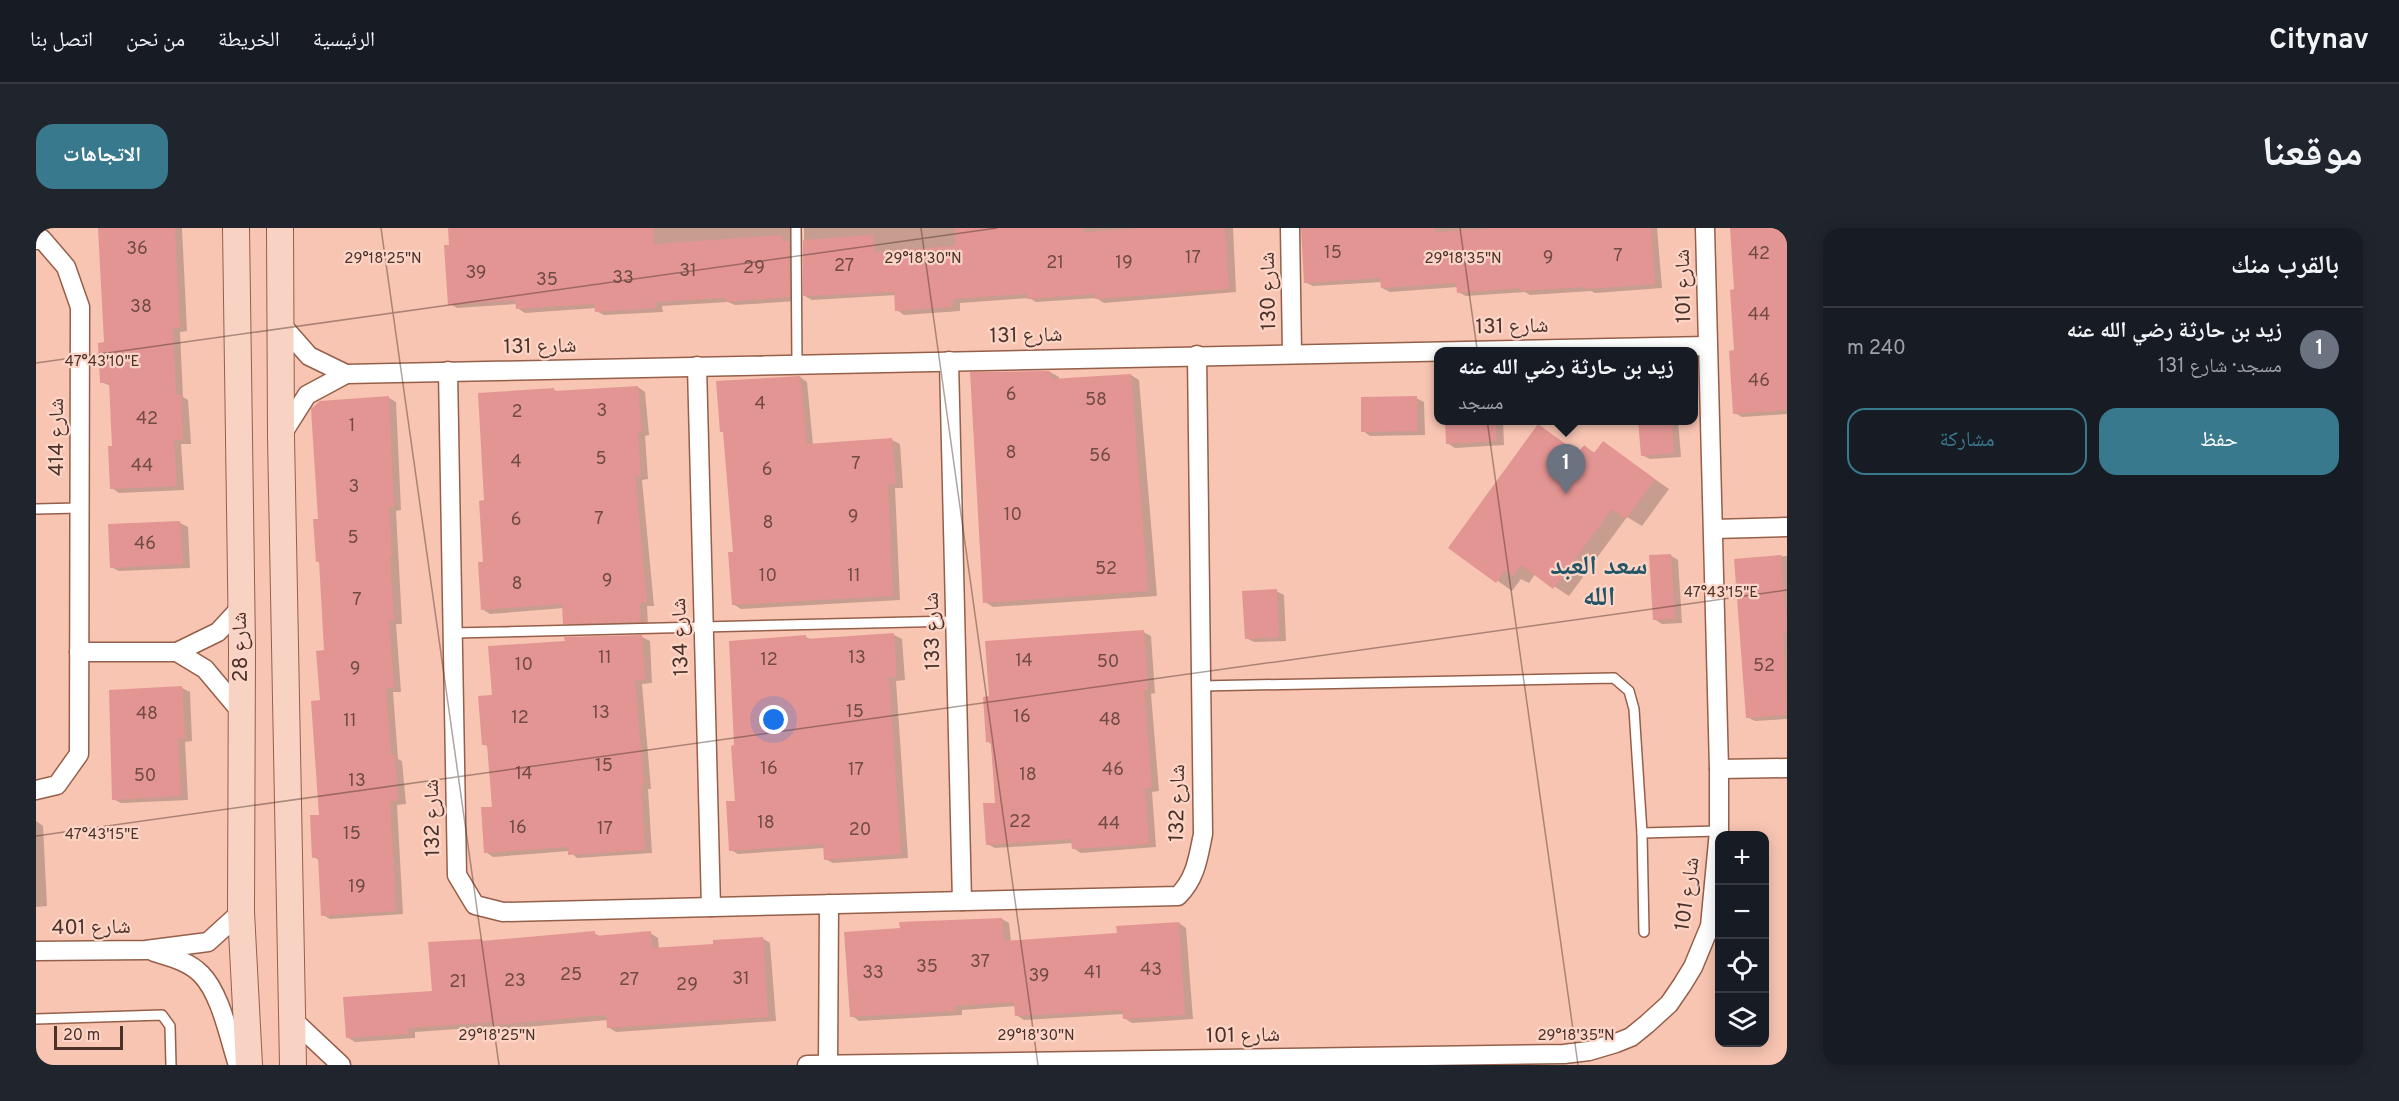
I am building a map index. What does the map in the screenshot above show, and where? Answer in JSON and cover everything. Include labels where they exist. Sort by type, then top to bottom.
[{"type":"street","name":"شارع 28","points":[[236,228],[242,713],[241,912],[249,1065]]},
{"type":"street","name":"شارع 28","points":[[280,228],[281,436],[293,1065]]},
{"type":"street","name":"شارع 130","points":[[1290,228],[1292,353]]},
{"type":"street","name":"شارع 101","points":[[1705,228],[1714,529],[1719,831]]},
{"type":"street","name":"شارع 414","points":[[36,240],[42,240],[66,267],[80,308],[79,754],[57,785],[36,790]]},
{"type":"street","name":"شارع 131","points":[[280,323],[309,356],[346,374]]},
{"type":"street","name":"شارع 131","points":[[1648,347],[1707,346]]},
{"type":"street","name":"شارع 131","points":[[281,436],[307,395],[346,374],[1434,351]]},
{"type":"street","name":"شارع 132","points":[[448,371],[457,875],[475,905],[503,912],[1178,896],[1188,886],[1196,870],[1203,834],[1197,355]]},
{"type":"street","name":"شارع 133","points":[[949,361],[962,901]]},
{"type":"street","name":"شارع 134","points":[[697,366],[711,907]]},
{"type":"street","points":[[1714,529],[1787,527]]},
{"type":"street","points":[[79,652],[177,652],[218,632],[241,607]]},
{"type":"street","points":[[177,652],[205,669],[242,713]]},
{"type":"street","points":[[1719,769],[1787,768]]},
{"type":"street","name":"شارع 101","points":[[807,1065],[1461,1060],[1589,1051],[1624,1040],[1647,1024],[1669,1004],[1693,967],[1703,946],[1712,911],[1715,877]]},
{"type":"street","points":[[828,1065],[829,904]]},
{"type":"street","name":"شارع 401","points":[[36,951],[146,950],[208,942],[241,912]]},
{"type":"street","name":"شارع 401","points":[[146,950],[179,960],[200,973],[214,992],[238,1065]]},
{"type":"street","points":[[291,1018],[341,1065]]},
{"type":"lane","points":[[796,228],[797,364]]},
{"type":"lane","points":[[36,509],[79,508]]},
{"type":"lane","points":[[453,633],[955,621]]},
{"type":"lane","points":[[1200,686],[1614,678],[1629,692],[1634,709],[1642,833],[1644,932]]},
{"type":"lane","points":[[1642,833],[1715,831]]},
{"type":"lane","points":[[36,1018],[162,1015],[170,1026],[171,1065]]},
{"type":"building","points":[[98,228],[175,228],[180,328],[173,328],[176,395],[181,394],[183,440],[174,440],[177,486],[110,489],[108,446],[112,446],[109,383],[100,383],[98,343],[104,342]]},
{"type":"building","points":[[448,228],[653,228],[654,244],[782,235],[783,241],[789,241],[790,297],[725,302],[725,298],[655,302],[656,308],[595,312],[594,304],[516,309],[515,300],[448,305],[444,245],[449,245]]},
{"type":"building","points":[[955,228],[1083,228],[1084,232],[1140,228],[1225,228],[1229,289],[1095,299],[1095,294],[1027,299],[1027,294],[953,299],[953,307],[895,311],[894,292],[803,296],[803,240],[873,235],[875,252],[955,246]]},
{"type":"building","points":[[1301,228],[1435,228],[1435,232],[1492,228],[1651,228],[1655,284],[1521,291],[1520,288],[1457,293],[1456,283],[1381,288],[1380,278],[1304,283]]},
{"type":"building","points":[[1730,228],[1787,228],[1787,410],[1733,414],[1729,351],[1734,350],[1730,290],[1734,289]]},
{"type":"building","points":[[1050,371],[1051,379],[1131,374],[1148,591],[983,603],[970,372]]},
{"type":"building","points":[[800,376],[807,444],[892,438],[896,484],[888,485],[893,596],[732,605],[728,552],[733,552],[723,432],[720,432],[716,381]]},
{"type":"building","points":[[638,386],[642,432],[638,432],[641,476],[635,476],[647,602],[640,603],[641,622],[563,624],[562,604],[481,610],[478,562],[483,562],[479,501],[484,500],[478,393]]},
{"type":"building","points":[[389,396],[394,507],[389,507],[392,556],[390,557],[394,620],[389,621],[394,688],[386,688],[391,755],[395,755],[398,801],[390,801],[396,911],[321,916],[318,857],[312,858],[310,815],[319,815],[311,701],[320,700],[316,651],[324,650],[319,561],[316,562],[313,519],[318,519],[311,409],[320,401]]},
{"type":"building","points":[[1417,396],[1417,431],[1361,432],[1361,397]]},
{"type":"building","points":[[1445,425],[1496,425],[1497,441],[1446,444]]},
{"type":"building","points":[[1537,425],[1578,453],[1584,445],[1594,453],[1603,441],[1655,479],[1626,519],[1612,509],[1553,589],[1521,565],[1513,576],[1505,571],[1496,583],[1448,548]]},
{"type":"building","points":[[1638,425],[1671,425],[1674,453],[1641,456]]},
{"type":"building","points":[[180,521],[183,564],[110,568],[108,524]]},
{"type":"building","points":[[1671,554],[1675,619],[1653,620],[1649,555]]},
{"type":"building","points":[[1781,555],[1787,631],[1783,631],[1787,715],[1746,718],[1734,559]]},
{"type":"building","points":[[1277,589],[1279,637],[1245,639],[1242,591]]},
{"type":"building","points":[[1144,630],[1148,690],[1144,690],[1152,788],[1145,788],[1149,844],[1072,849],[1071,839],[986,845],[983,803],[995,803],[991,742],[986,742],[983,697],[989,696],[985,641]]},
{"type":"building","points":[[894,633],[897,677],[889,677],[901,854],[824,860],[823,844],[729,851],[726,801],[735,801],[731,746],[734,745],[729,641],[806,635],[806,639]]},
{"type":"building","points":[[642,635],[645,680],[635,681],[644,785],[641,785],[645,850],[568,855],[568,847],[484,853],[481,807],[492,807],[487,745],[482,745],[478,696],[492,695],[488,646],[565,641],[564,637]]},
{"type":"building","points":[[182,686],[185,738],[178,738],[181,796],[112,800],[109,690]]},
{"type":"building","points":[[1002,918],[1004,941],[1117,933],[1116,926],[1179,922],[1185,1015],[1123,1019],[1122,1010],[1015,1016],[1014,1002],[955,1006],[955,1011],[850,1017],[844,932],[900,928],[899,922]]},
{"type":"building","points":[[595,931],[595,936],[651,931],[652,948],[713,944],[713,940],[763,937],[768,1017],[607,1028],[606,1015],[494,1025],[494,1022],[408,1028],[408,1034],[346,1038],[343,997],[432,991],[428,942],[482,939],[482,941]]},
{"type":"place","name":"زيد بن حارثة رضي الله عنه","points":[[1566,494]]},
{"type":"district","name":"سعد العبد الله","points":[[1599,582]]}]
